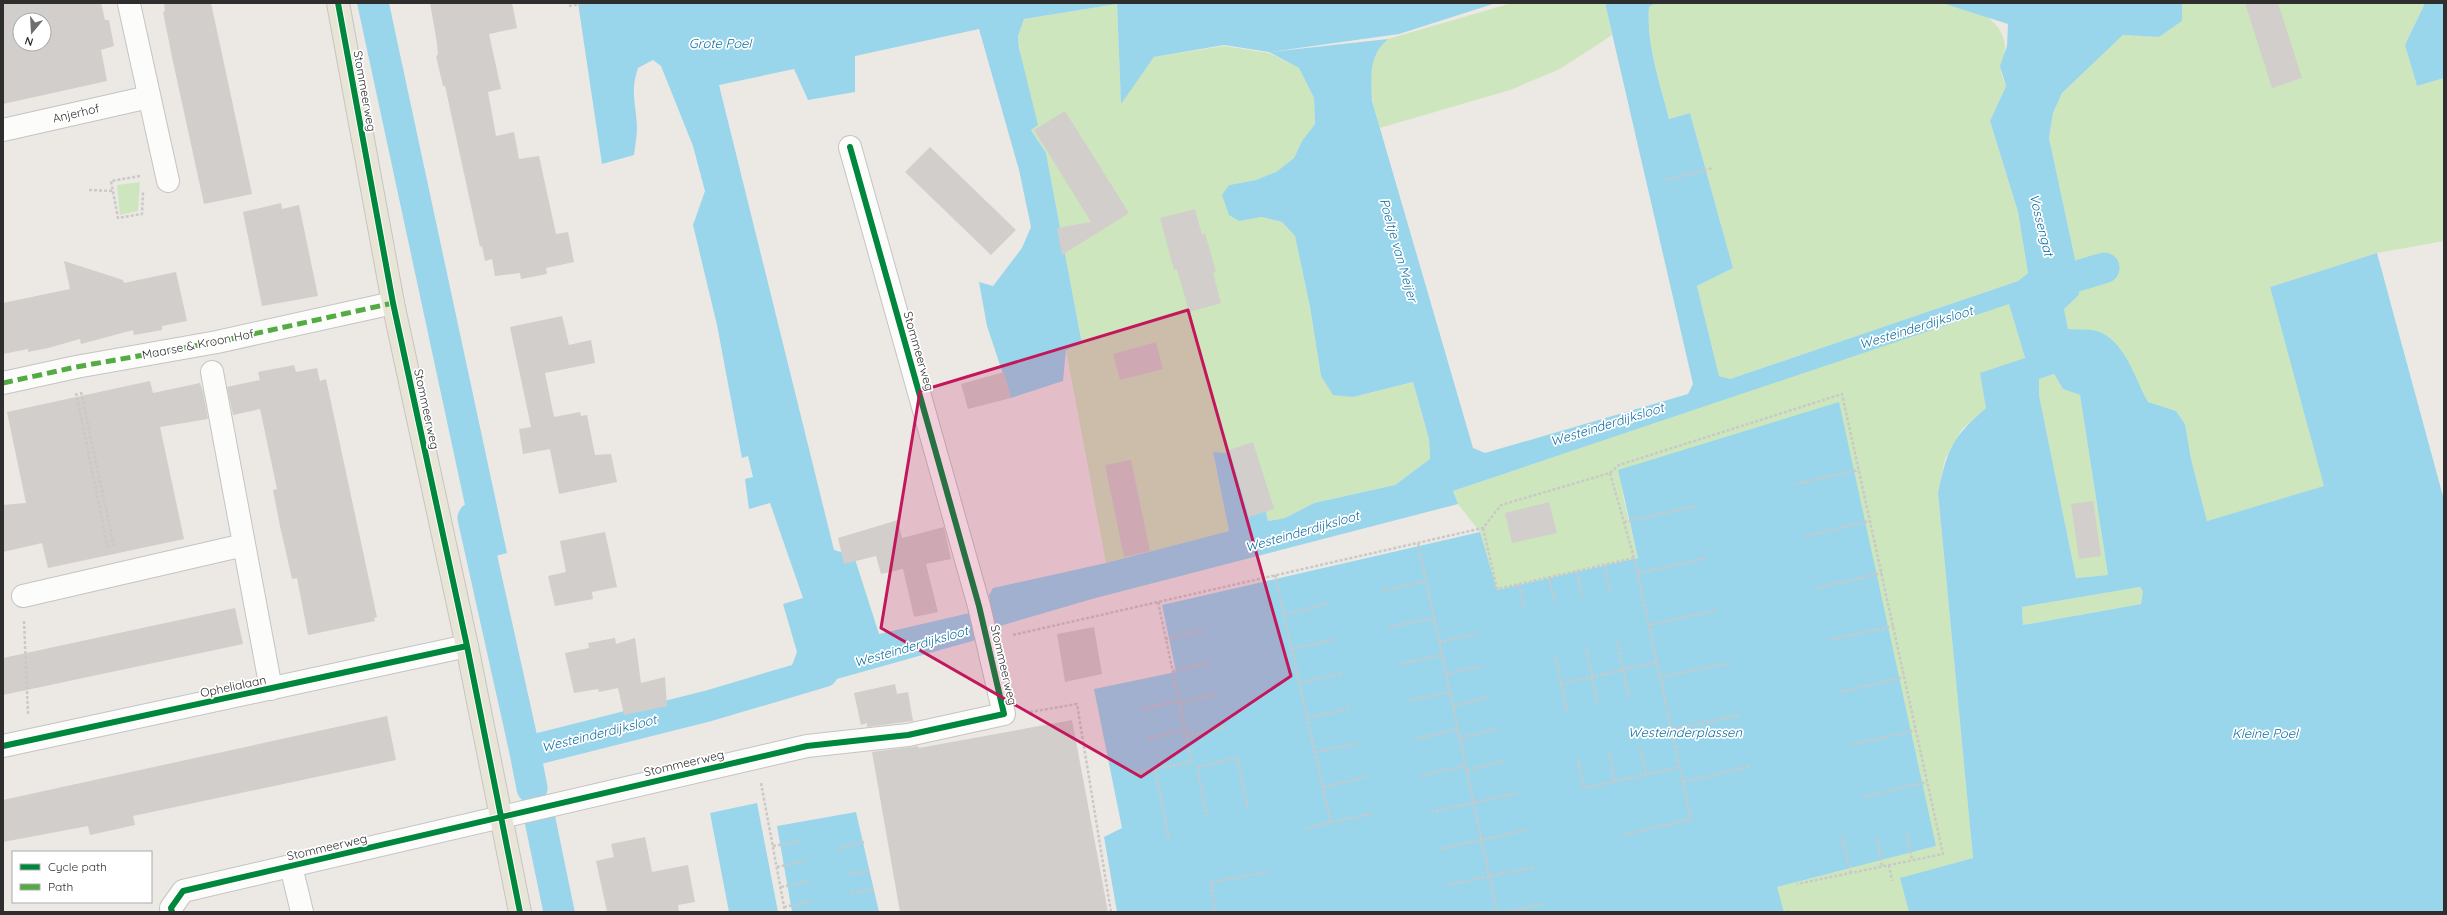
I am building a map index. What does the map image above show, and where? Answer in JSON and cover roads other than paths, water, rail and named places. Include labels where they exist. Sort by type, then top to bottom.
[{"type":"main road","name":"Stommeerweg","points":[[338,3],[393,303],[467,646],[500,818],[520,912]]},
{"type":"street","points":[[129,4],[168,181]]},
{"type":"street","name":"Anjerhof","points":[[3,130],[149,97]]},
{"type":"street","name":"Stommeerweg","points":[[172,912],[171,908],[183,891],[807,746],[908,735],[1004,714],[979,606],[850,147]]},
{"type":"street","name":"Maarse & Kroon Hof","points":[[3,383],[218,342],[393,303]]},
{"type":"street","points":[[212,372],[271,689]]},
{"type":"street","points":[[23,596],[244,545]]},
{"type":"street","name":"Ophelialaan","points":[[3,746],[467,646]]},
{"type":"street","name":"Stommeerweg","points":[[291,866],[302,912]]},
{"type":"water","points":[[357,3],[389,3],[507,553],[477,561]]},
{"type":"water","points":[[578,3],[1496,3],[1399,34],[1270,52],[1388,39],[1377,52],[1372,67],[1372,101],[1473,448],[1485,453],[1688,394],[1693,384],[1605,3],[1656,3],[1649,7],[1650,35],[1654,64],[1669,119],[1690,113],[1733,268],[1697,286],[1719,376],[1730,379],[2018,281],[2028,273],[2018,212],[1990,121],[2006,86],[2000,66],[2007,46],[2008,24],[1942,3],[2182,3],[2182,21],[2159,37],[2123,35],[2062,93],[2053,113],[2049,138],[2075,259],[2079,295],[2064,309],[2068,329],[2094,330],[2111,339],[2118,346],[2130,364],[2148,402],[2176,411],[2185,424],[2191,459],[2207,521],[2324,486],[2270,287],[2377,253],[2444,500],[2444,912],[1909,912],[1900,878],[1973,858],[1938,493],[1948,455],[1958,436],[1965,427],[1986,408],[1980,373],[2025,358],[2009,304],[1453,491],[1458,504],[1092,599],[976,633],[976,640],[776,696],[790,671],[797,652],[783,604],[803,598],[770,503],[749,509],[745,479],[753,477],[748,456],[742,458],[717,325],[693,225],[705,191],[693,146],[661,66],[653,60],[638,68],[634,84],[637,127],[634,155],[602,164]],"holes":[[[1117,4],[1121,104],[1154,57],[1224,45],[1269,52],[1299,68],[1314,98],[1315,124],[1302,141],[1294,158],[1276,172],[1256,180],[1229,185],[1222,195],[1229,215],[1239,221],[1262,217],[1282,222],[1295,236],[1310,307],[1321,376],[1333,395],[1353,397],[1413,382],[1429,439],[1430,459],[1395,485],[1314,503],[1285,518],[1268,521],[1253,455],[1213,452],[1229,531],[1106,563],[993,588],[989,595],[991,608],[879,634],[854,556],[834,550],[719,85],[794,69],[808,100],[855,92],[855,56],[979,29],[1019,170],[1031,227],[1022,248],[993,286],[979,282],[987,326],[1011,398],[1063,381],[1066,350],[1082,344],[1046,153],[1031,130],[1038,125],[1019,48],[1018,36],[1024,19]],[[2054,374],[2063,389],[2080,395],[2108,575],[2076,578],[2039,395],[2039,379]],[[2140,587],[2143,591],[2141,604],[2023,625],[2022,607]]]},
{"type":"water","points":[[2425,3],[2444,3],[2444,78],[2417,86],[2405,45]]},
{"type":"water","name":"Westeinderplassen","points":[[1839,402],[1936,846],[1777,887],[1784,912],[1117,912],[1104,837],[1122,828],[1094,689],[1176,672],[1162,605],[1480,532],[1497,590],[1638,558],[1618,470]]},
{"type":"water","points":[[757,803],[778,912],[729,912],[710,813]]},
{"type":"water","points":[[856,812],[879,912],[792,912],[777,826]]},
{"type":"waterway","name":"Westeinderdijksloot","points":[[2037,288],[2104,268]]},
{"type":"waterway","points":[[473,518],[525,752]]},
{"type":"waterway","name":"Westeinderdijksloot","points":[[532,788],[525,752],[708,706],[823,672]]},
{"type":"waterway","name":"Westeinderdijksloot","points":[[540,820],[559,912]]},
{"type":"water label","name":"Grote Poel","points":[[720,43]]},
{"type":"water label","name":"Vossengat","points":[[2042,225]]},
{"type":"water label","name":"Poeltje van Meijer","points":[[1399,250]]},
{"type":"water label","name":"Kleine Poel","points":[[2265,733]]}]
